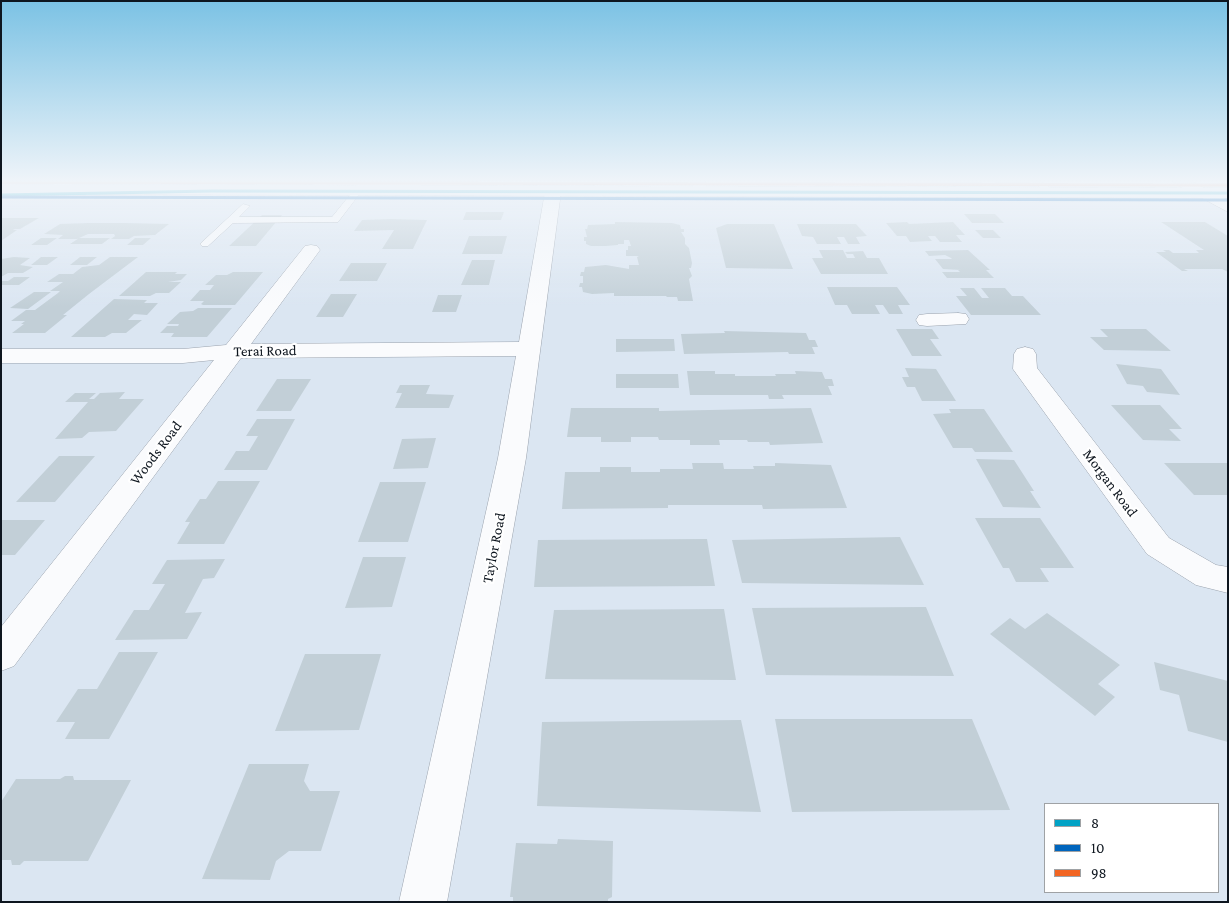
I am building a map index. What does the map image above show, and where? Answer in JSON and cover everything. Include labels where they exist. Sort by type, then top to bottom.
[{"type":"street","name":"Taylor Road","points":[[423,902],[512,458],[548,223]]},
{"type":"street","name":"Woods Road","points":[[1,655],[311,250]]},
{"type":"street","points":[[927,320],[958,319]]},
{"type":"street","name":"Terai Road","points":[[1,356],[182,356],[234,351],[528,349]]},
{"type":"street","name":"Morgan Road","points":[[1025,354],[1025,369],[1158,546],[1208,576],[1228,580]]},
{"type":"lane","points":[[205,244],[228,223]]},
{"type":"building","points":[[1,223],[30,223],[20,229],[13,230],[17,230],[1,241]]},
{"type":"building","points":[[253,223],[275,223],[256,246],[229,246]]},
{"type":"building","points":[[360,223],[425,223],[413,249],[382,249],[394,230],[354,231]]},
{"type":"building","points":[[673,223],[680,225],[681,229],[684,229],[684,232],[681,232],[685,238],[685,244],[689,248],[692,263],[691,268],[689,268],[692,276],[689,279],[693,301],[678,301],[677,297],[666,296],[614,296],[614,293],[592,294],[583,292],[582,287],[579,287],[580,283],[583,283],[583,276],[580,276],[581,272],[584,272],[585,267],[606,265],[629,269],[629,265],[639,265],[637,257],[639,256],[626,256],[628,246],[631,246],[629,240],[624,240],[624,244],[606,246],[591,246],[584,241],[584,237],[587,237],[585,229],[587,229],[588,225]]},
{"type":"building","points":[[886,223],[954,223],[965,235],[956,235],[962,242],[940,242],[935,236],[928,236],[932,241],[910,242],[906,236],[897,236]]},
{"type":"building","points":[[1163,223],[1207,223],[1228,236],[1228,272],[1222,269],[1184,269],[1188,271],[1182,271],[1156,252],[1166,252],[1163,250],[1169,250],[1173,253],[1199,253],[1196,250],[1204,250]]},
{"type":"building","points":[[60,224],[169,224],[155,235],[134,236],[129,239],[111,239],[115,236],[114,234],[88,234],[77,239],[58,239],[63,235],[44,234]]},
{"type":"building","points":[[727,224],[774,224],[793,269],[726,268],[716,228]]},
{"type":"building","points":[[797,224],[856,224],[867,236],[856,237],[860,244],[848,244],[844,237],[837,237],[841,244],[817,244],[813,237],[802,236]]},
{"type":"building","points":[[975,230],[993,230],[1001,238],[983,238]]},
{"type":"building","points":[[469,236],[507,236],[502,254],[462,254]]},
{"type":"building","points":[[41,238],[57,238],[47,245],[31,245]]},
{"type":"building","points":[[79,238],[110,238],[102,244],[70,244]]},
{"type":"building","points":[[135,238],[151,238],[143,245],[127,245]]},
{"type":"building","points":[[819,250],[843,250],[847,258],[855,258],[853,254],[845,252],[863,251],[867,258],[879,258],[888,274],[821,274],[812,258],[823,258]]},
{"type":"building","points":[[968,250],[990,270],[986,270],[994,278],[947,278],[942,272],[960,272],[958,270],[961,270],[943,269],[935,259],[952,259],[945,255],[929,256],[925,251]]},
{"type":"building","points":[[14,257],[30,258],[20,265],[33,267],[23,273],[8,273],[1,277],[1,259]]},
{"type":"building","points":[[41,257],[58,257],[47,265],[31,265]]},
{"type":"building","points":[[80,257],[97,257],[87,265],[70,265]]},
{"type":"building","points":[[110,257],[138,257],[63,315],[67,315],[45,333],[12,333],[24,324],[21,324],[25,321],[11,321],[26,310],[35,310],[58,293],[60,291],[50,291],[63,282],[47,282],[59,274],[73,274],[82,267],[99,265]]},
{"type":"building","points":[[472,260],[495,260],[489,285],[461,285]]},
{"type":"building","points":[[351,263],[387,263],[377,281],[339,281]]},
{"type":"building","points":[[146,272],[177,272],[175,274],[187,274],[181,280],[168,282],[181,282],[169,293],[156,293],[150,296],[119,296]]},
{"type":"building","points":[[233,272],[263,272],[235,305],[203,305],[201,304],[204,301],[190,301],[200,290],[210,290],[214,285],[205,285],[216,275],[227,275]]},
{"type":"building","points":[[14,277],[30,277],[19,285],[1,285],[1,281],[8,281]]},
{"type":"building","points":[[827,287],[897,287],[910,305],[898,305],[903,314],[889,314],[883,305],[875,305],[880,314],[852,314],[847,305],[835,305]]},
{"type":"building","points":[[960,288],[974,288],[982,298],[989,298],[981,288],[1005,288],[1012,296],[1023,296],[1041,315],[971,315],[956,296],[967,296]]},
{"type":"building","points":[[34,292],[51,292],[28,309],[10,308]]},
{"type":"building","points":[[331,294],[357,294],[343,317],[316,317]]},
{"type":"building","points":[[438,295],[462,295],[456,312],[432,312]]},
{"type":"building","points":[[114,299],[147,300],[144,303],[158,303],[147,315],[134,314],[128,320],[142,320],[126,333],[112,333],[105,337],[71,337]]},
{"type":"building","points":[[198,308],[232,308],[207,337],[171,337],[174,333],[160,333],[167,326],[178,326],[179,324],[167,324],[180,312],[193,311]]},
{"type":"building","points":[[896,329],[932,329],[939,339],[930,339],[942,356],[912,356]]},
{"type":"building","points":[[1100,329],[1146,329],[1171,351],[1104,350],[1090,337],[1108,337]]},
{"type":"building","points":[[724,331],[806,333],[809,340],[815,340],[818,347],[812,347],[815,354],[789,354],[788,352],[684,354],[681,334],[725,333]]},
{"type":"building","points":[[616,339],[674,339],[675,351],[616,352]]},
{"type":"building","points":[[1116,364],[1161,369],[1180,395],[1147,392],[1143,386],[1127,384]]},
{"type":"building","points":[[905,368],[936,369],[956,401],[922,401],[915,387],[907,387],[902,377],[909,377]]},
{"type":"building","points":[[687,371],[715,371],[715,374],[735,374],[735,376],[776,376],[775,374],[796,374],[795,371],[822,372],[825,379],[832,379],[834,386],[828,386],[832,395],[782,395],[784,399],[769,399],[768,395],[690,395]]},
{"type":"building","points":[[616,374],[678,374],[679,388],[616,388]]},
{"type":"building","points":[[277,379],[311,379],[291,411],[256,411]]},
{"type":"building","points":[[400,385],[430,385],[426,394],[454,395],[449,408],[395,408],[402,393],[396,393]]},
{"type":"building","points":[[125,392],[119,399],[144,399],[116,431],[89,432],[82,438],[55,439],[88,402],[65,402],[75,393],[96,393],[89,399],[94,399],[100,393]]},
{"type":"building","points":[[1111,405],[1160,405],[1182,429],[1169,429],[1181,441],[1143,440]]},
{"type":"building","points":[[571,408],[659,408],[659,411],[811,408],[823,443],[770,445],[769,442],[719,440],[720,445],[690,445],[690,440],[659,440],[658,437],[631,437],[631,442],[601,442],[601,437],[567,437]]},
{"type":"building","points":[[949,409],[984,409],[1013,452],[975,452],[972,448],[953,448],[933,414],[951,413]]},
{"type":"building","points":[[257,419],[295,419],[267,470],[224,470],[236,451],[249,451],[258,436],[246,436]]},
{"type":"building","points":[[436,438],[428,468],[393,469],[402,439]]},
{"type":"building","points":[[59,456],[95,456],[55,502],[16,502]]},
{"type":"building","points":[[976,459],[1014,460],[1034,491],[1030,491],[1041,508],[1003,507]]},
{"type":"building","points":[[692,463],[723,463],[724,469],[754,469],[753,466],[775,466],[775,463],[831,465],[847,508],[763,509],[762,505],[668,505],[668,508],[562,509],[565,472],[600,472],[600,467],[631,467],[631,472],[660,472],[660,469],[693,469]]},
{"type":"building","points":[[1164,463],[1228,463],[1228,495],[1194,495]]},
{"type":"building","points":[[218,481],[260,481],[224,544],[177,544],[190,522],[185,522],[200,499],[206,499]]},
{"type":"building","points":[[380,482],[426,482],[408,542],[358,542]]},
{"type":"building","points":[[975,518],[1040,518],[1074,568],[1040,568],[1049,582],[1016,582],[1009,568],[1003,568]]},
{"type":"building","points":[[1,520],[45,520],[15,555],[1,555]]},
{"type":"building","points":[[900,537],[924,585],[742,583],[732,540]]},
{"type":"building","points":[[707,539],[715,586],[534,587],[538,540]]},
{"type":"building","points":[[363,557],[406,557],[392,607],[345,608]]},
{"type":"building","points":[[225,559],[214,578],[203,579],[185,613],[202,612],[187,639],[115,640],[134,610],[149,610],[165,584],[152,584],[167,560]]},
{"type":"building","points":[[926,607],[954,676],[766,675],[752,608]]},
{"type":"building","points":[[724,609],[736,680],[545,679],[554,610]]},
{"type":"building","points":[[1047,613],[1120,665],[1098,684],[1115,697],[1095,716],[990,634],[1010,618],[1025,629]]},
{"type":"building","points":[[119,652],[158,652],[109,739],[65,739],[75,722],[56,722],[78,689],[97,689]]},
{"type":"building","points":[[305,654],[381,654],[359,730],[275,731]]},
{"type":"building","points":[[1154,662],[1228,681],[1228,742],[1188,731],[1179,695],[1160,690]]},
{"type":"building","points":[[775,719],[972,719],[1010,810],[792,812]]},
{"type":"building","points":[[741,720],[761,812],[537,806],[542,722]]},
{"type":"building","points":[[249,764],[309,764],[304,781],[310,791],[340,791],[321,851],[289,851],[276,861],[270,880],[202,879]]},
{"type":"building","points":[[65,776],[73,776],[74,780],[131,780],[88,861],[24,861],[20,865],[12,865],[11,860],[1,860],[1,802],[16,779],[60,779]]},
{"type":"building","points":[[558,839],[613,841],[612,897],[608,899],[608,902],[513,902],[513,897],[510,897],[516,843],[557,844]]}]
